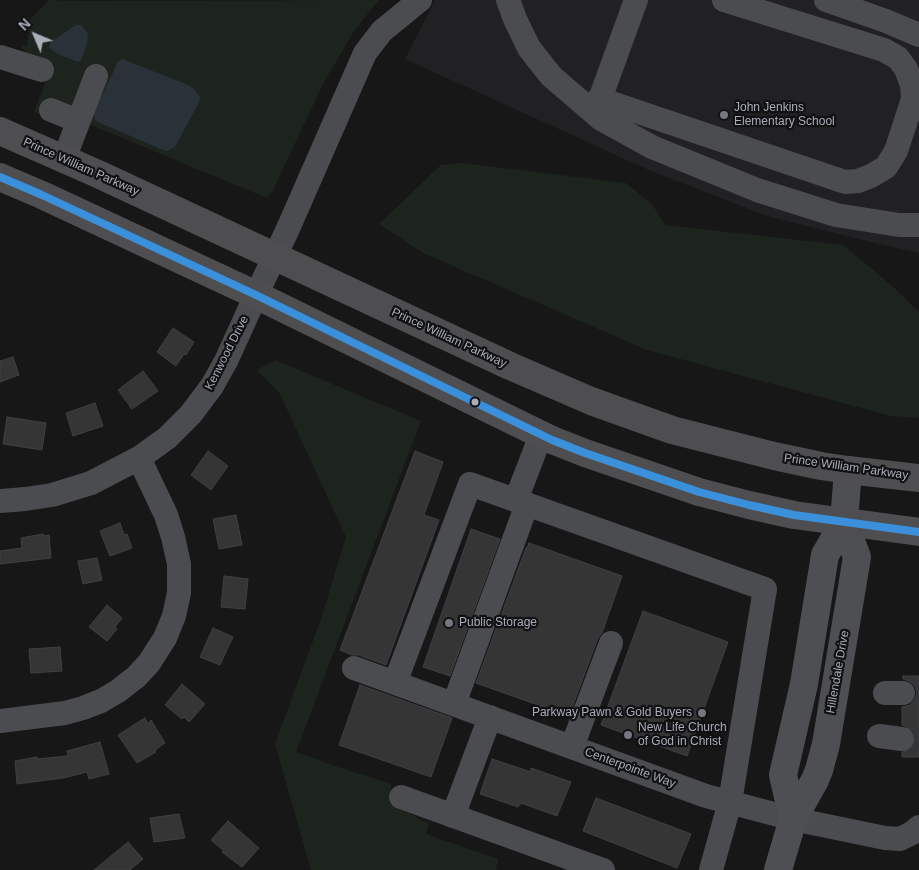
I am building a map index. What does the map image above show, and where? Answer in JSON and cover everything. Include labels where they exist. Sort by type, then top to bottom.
[{"type":"highway","name":"Prince William Parkway","points":[[0,131],[98,174],[510,366],[623,413],[672,430],[765,454],[821,466],[919,478]]},
{"type":"highway","points":[[0,177],[256,295],[542,435],[585,453],[699,492],[788,513],[919,532]]},
{"type":"main road","points":[[778,870],[793,818],[783,775],[804,684],[825,555],[844,522],[848,470]]},
{"type":"street","name":"Kenwood Drive","points":[[0,501],[52,495],[98,479],[138,458],[167,438],[191,414],[212,386],[226,361],[287,231],[365,53],[382,31],[420,0]]},
{"type":"street","points":[[508,0],[529,48],[551,76],[593,103],[844,182],[871,176],[886,166],[896,151],[914,99],[912,85],[906,68],[898,58],[884,50],[724,0]]},
{"type":"street","points":[[826,0],[919,35]]},
{"type":"street","points":[[634,4],[593,103],[601,119],[652,147],[756,190],[836,215],[899,225],[919,225]]},
{"type":"street","points":[[0,57],[42,70]]},
{"type":"street","points":[[64,159],[96,76]]},
{"type":"street","points":[[51,110],[78,121]]},
{"type":"street","points":[[453,816],[471,711],[521,502],[542,435]]},
{"type":"street","points":[[0,721],[65,713],[101,701],[136,677],[165,638],[174,616],[179,593],[179,564],[166,515],[138,458]]},
{"type":"street","points":[[395,683],[470,484],[765,588],[730,802],[711,870]]},
{"type":"street","points":[[572,747],[610,643]]},
{"type":"street","name":"Centerpointe Way","points":[[354,668],[706,796],[793,818],[885,838],[900,839],[919,828]]},
{"type":"street","points":[[401,797],[603,870]]},
{"type":"shaded area","points":[[49,0],[379,0],[353,33],[324,82],[272,192],[267,198],[84,122],[70,128],[34,112],[46,80],[20,45],[27,46],[29,31],[21,31]]},
{"type":"shaded area","name":"John Jenkins Elementary School","points":[[435,0],[919,0],[919,253],[767,216],[651,171],[405,59]]},
{"type":"shaded area","points":[[76,25],[81,25],[88,33],[87,44],[81,60],[78,62],[60,55],[49,47],[51,42]]},
{"type":"shaded area","points":[[122,59],[186,84],[193,88],[200,98],[175,147],[167,151],[163,150],[95,119],[94,112],[118,62]]},
{"type":"shaded area","points":[[462,163],[626,183],[652,204],[665,225],[843,245],[891,285],[919,312],[919,418],[891,416],[647,350],[423,253],[379,224],[441,165]]},
{"type":"shaded area","points":[[275,360],[421,421],[296,752],[391,784],[389,803],[429,824],[426,834],[498,859],[496,870],[311,870],[275,744],[321,619],[346,537],[280,394],[257,370]]},
{"type":"building","points":[[173,328],[194,342],[176,366],[157,352]]},
{"type":"building","points":[[13,357],[19,375],[0,382],[0,361]]},
{"type":"building","points":[[143,371],[158,391],[132,409],[118,390]]},
{"type":"building","points":[[95,403],[103,426],[73,436],[66,413]]},
{"type":"building","points":[[7,417],[46,423],[42,450],[3,444]]},
{"type":"building","points":[[208,451],[228,466],[211,490],[191,475]]},
{"type":"building","points":[[415,451],[443,462],[424,515],[439,520],[386,665],[340,650]]},
{"type":"building","points":[[236,515],[242,545],[219,549],[213,519]]},
{"type":"building","points":[[120,523],[124,535],[127,534],[132,548],[110,556],[100,531]]},
{"type":"building","points":[[471,529],[500,539],[450,676],[423,667]]},
{"type":"building","points":[[43,534],[44,536],[49,535],[51,558],[0,564],[0,551],[22,548],[21,538]]},
{"type":"building","points":[[529,543],[622,576],[569,716],[476,683]]},
{"type":"building","points":[[97,558],[102,580],[83,584],[78,561]]},
{"type":"building","points":[[224,576],[248,579],[245,609],[221,607]]},
{"type":"building","points":[[107,605],[122,618],[115,627],[117,629],[107,641],[89,627]]},
{"type":"building","points":[[643,611],[728,642],[687,756],[601,725]]},
{"type":"building","points":[[213,628],[233,637],[220,665],[200,657]]},
{"type":"building","points":[[60,647],[62,671],[31,673],[29,649]]},
{"type":"building","points":[[903,676],[919,676],[919,757],[902,757],[902,752],[913,748],[916,740],[911,728],[902,725],[902,707],[910,705],[917,693],[915,686],[903,679]]},
{"type":"building","points":[[182,684],[205,704],[189,722],[184,717],[182,719],[165,705]]},
{"type":"building","points":[[360,685],[452,718],[431,777],[339,745]]},
{"type":"building","points":[[145,718],[148,724],[151,720],[165,743],[155,750],[156,752],[137,763],[118,735]]},
{"type":"building","points":[[100,742],[109,774],[89,779],[87,772],[63,778],[17,784],[15,761],[37,757],[37,759],[68,756],[67,751]]},
{"type":"building","points":[[492,759],[531,772],[531,768],[571,782],[557,816],[521,803],[518,807],[480,794]]},
{"type":"building","points":[[596,798],[691,834],[677,868],[583,831]]},
{"type":"building","points":[[179,814],[185,838],[154,842],[150,818]]},
{"type":"building","points":[[228,821],[259,848],[242,867],[222,852],[224,851],[211,840]]},
{"type":"building","points":[[128,842],[143,859],[130,870],[94,870]]},
{"type":"tunnel","points":[[902,739],[919,740]]},
{"type":"transit line","points":[[0,177],[256,295],[552,440],[585,453],[699,492],[749,505],[794,515],[919,532]]},
{"type":"place","name":"John Jenkins Elementary School","points":[[724,115]]},
{"type":"place","name":"Public Storage","points":[[449,623]]},
{"type":"place","name":"Parkway Pawn & Gold Buyers","points":[[702,713]]},
{"type":"place","name":"New Life Church of God in Christ","points":[[628,735]]}]
